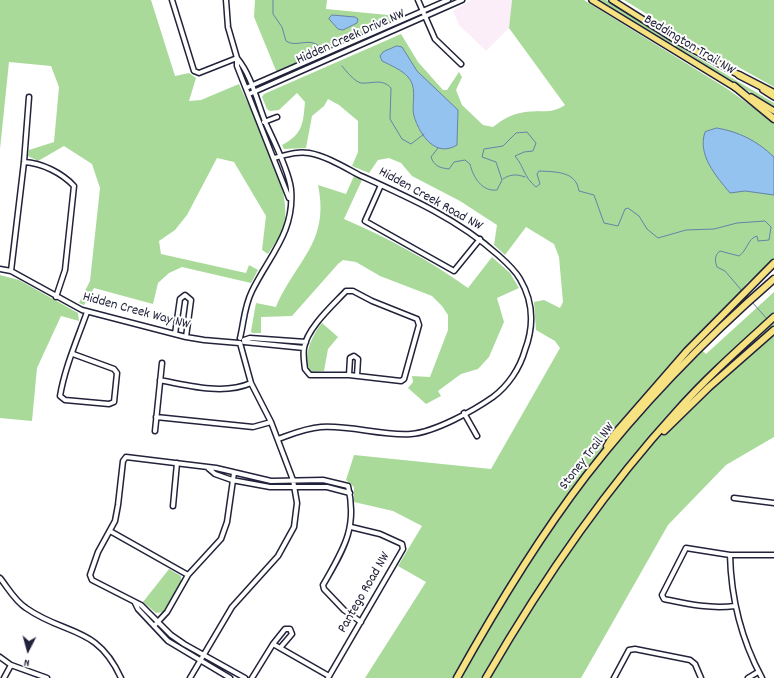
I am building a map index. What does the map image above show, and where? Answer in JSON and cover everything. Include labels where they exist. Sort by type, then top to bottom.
[{"type":"highway","points":[[739,75],[774,93]]},
{"type":"highway","points":[[734,86],[774,119]]},
{"type":"highway","points":[[596,463],[613,436],[686,351],[730,305],[774,263]]},
{"type":"highway","name":"Stoney Trail NW","points":[[457,678],[512,582],[596,463],[672,377],[774,279]]},
{"type":"highway","points":[[486,678],[538,590],[614,485],[676,412],[724,363],[774,317]]},
{"type":"highway","points":[[614,485],[675,420],[774,330]]},
{"type":"main road","name":"Beddington Trail NW","points":[[592,0],[774,111]]},
{"type":"main road","name":"Beddington Trail NW","points":[[612,0],[674,39],[739,75],[774,97]]},
{"type":"street","points":[[172,0],[194,71],[199,73],[237,58]]},
{"type":"street","points":[[226,0],[228,27],[237,58],[237,66],[291,202]]},
{"type":"street","points":[[418,0],[435,39],[461,64]]},
{"type":"street","name":"Hidden Creek Drive NW","points":[[246,88],[448,0]]},
{"type":"street","name":"Hidden Creek Drive NW","points":[[249,94],[425,18],[462,0]]},
{"type":"street","points":[[378,30],[381,37]]},
{"type":"street","points":[[190,678],[205,656],[232,607],[278,556],[290,537],[294,527],[297,503],[294,486],[278,439],[251,383],[243,355],[242,341],[242,330],[246,305],[251,292],[287,227],[291,202],[291,187],[252,86],[243,65],[237,58]]},
{"type":"street","points":[[11,271],[24,162],[29,97]]},
{"type":"street","points":[[260,123],[277,117]]},
{"type":"street","name":"Hidden Creek Road NW","points":[[274,158],[301,152],[311,153],[382,185],[450,220],[480,239],[520,278],[530,304],[531,324],[529,339],[524,355],[512,377],[502,389],[492,398],[433,429],[410,434],[319,427],[278,439]]},
{"type":"street","points":[[24,162],[37,163],[68,180],[74,186],[65,270],[56,297]]},
{"type":"street","points":[[382,185],[365,221],[454,271],[480,239]]},
{"type":"street","name":"Hidden Creek Way NW","points":[[0,268],[11,271],[56,297],[87,312],[175,334],[210,341],[242,341],[304,348]]},
{"type":"street","points":[[346,291],[353,291],[372,301],[417,319],[420,325],[404,379],[401,381],[349,375],[310,375],[305,369],[304,348],[315,325],[346,291]]},
{"type":"street","points":[[175,334],[180,298],[186,295],[191,300],[186,336]]},
{"type":"street","points":[[73,354],[114,369],[117,373],[114,402],[109,404],[66,400],[60,396],[64,372],[73,354],[87,312]]},
{"type":"street","name":"Hidden Creek Way NW","points":[[242,341],[250,338],[306,342]]},
{"type":"street","points":[[349,375],[350,358],[354,356],[358,359],[357,376]]},
{"type":"street","points":[[155,431],[162,364]]},
{"type":"street","points":[[160,380],[192,386],[224,389],[244,386],[251,383]]},
{"type":"street","points":[[464,413],[477,436]]},
{"type":"street","points":[[156,417],[253,427],[271,422]]},
{"type":"street","points":[[245,678],[184,644],[141,605],[92,580],[90,575],[98,552],[110,531],[118,506],[123,461],[126,457],[216,468],[271,481],[322,480],[348,486],[350,493],[351,527],[340,556],[323,585],[324,589],[344,610],[361,622]]},
{"type":"street","points":[[173,506],[177,463]]},
{"type":"street","points":[[208,468],[215,474],[232,480],[270,487],[327,487],[350,493]]},
{"type":"street","points":[[154,626],[159,622],[175,600],[188,576],[221,539],[227,522],[234,473]]},
{"type":"street","points":[[734,498],[774,503]]},
{"type":"street","name":"Pantego Road NW","points":[[329,677],[403,549],[402,544],[380,534],[351,527]]},
{"type":"street","points":[[110,531],[188,576]]},
{"type":"street","points":[[735,606],[716,608],[698,607],[664,599],[662,595],[686,548],[730,555],[774,555]]},
{"type":"street","points":[[730,555],[735,606],[758,672],[762,678]]},
{"type":"street","points":[[1,580],[13,596],[30,611],[93,640],[107,653],[116,665],[121,678]]},
{"type":"street","points":[[135,603],[138,610],[168,641],[230,678]]},
{"type":"street","points":[[252,678],[273,644],[285,629],[290,630],[292,634],[280,648]]},
{"type":"street","points":[[273,644],[329,677]]},
{"type":"street","points":[[614,678],[629,650],[635,649],[690,660],[695,664],[701,678]]},
{"type":"street","points":[[0,657],[10,665],[48,678]]},
{"type":"street","points":[[4,678],[10,665]]},
{"type":"street","points":[[748,678],[758,672]]},
{"type":"shaded area","points":[[471,0],[512,0],[509,28],[486,51],[459,25],[453,11]]},
{"type":"green space","points":[[0,0],[151,0],[175,76],[189,73],[196,78],[189,101],[201,100],[239,84],[270,151],[282,188],[285,205],[285,219],[278,237],[268,254],[262,250],[266,216],[234,162],[217,158],[187,215],[175,230],[159,241],[161,254],[246,273],[249,265],[258,270],[251,283],[182,267],[169,273],[158,283],[153,304],[94,288],[84,305],[79,303],[90,281],[100,188],[92,164],[64,146],[38,161],[28,156],[29,150],[54,142],[59,87],[51,66],[9,62],[0,149]]},
{"type":"green space","points":[[255,0],[327,0],[326,9],[388,15],[391,23],[277,73],[254,17]]},
{"type":"green space","points":[[512,0],[584,0],[726,88],[774,122],[774,260],[747,283],[735,298],[692,341],[706,354],[774,292],[774,437],[726,465],[668,525],[581,678],[365,678],[426,582],[398,566],[422,526],[393,511],[354,502],[354,487],[346,480],[354,455],[491,469],[560,348],[555,341],[536,330],[534,302],[544,300],[560,308],[563,302],[559,257],[554,244],[526,227],[505,255],[494,245],[497,225],[460,201],[412,176],[401,163],[389,158],[378,160],[369,173],[352,166],[358,152],[358,121],[339,105],[328,99],[324,106],[312,116],[306,148],[284,149],[282,145],[294,137],[301,128],[305,102],[297,93],[279,110],[270,111],[267,109],[262,97],[264,94],[401,34],[418,62],[443,90],[447,90],[459,72],[462,77],[456,90],[462,105],[483,125],[493,127],[504,119],[525,112],[556,110],[565,105],[509,28]]},
{"type":"green space","points":[[599,0],[606,0],[665,38],[774,103],[774,107]]},
{"type":"green space","points":[[624,0],[774,0],[774,87],[681,35]]},
{"type":"green space","points":[[354,176],[362,180],[344,219],[408,250],[468,288],[492,257],[510,273],[519,288],[497,298],[504,322],[489,357],[478,369],[461,374],[438,391],[441,396],[426,404],[408,388],[413,382],[412,376],[430,377],[448,330],[448,315],[442,306],[432,296],[380,276],[356,262],[343,260],[338,264],[292,316],[261,317],[261,333],[252,333],[251,331],[256,303],[276,307],[315,237],[319,222],[320,205],[318,185],[346,194]]},
{"type":"green space","points":[[0,275],[19,280],[78,313],[79,321],[61,316],[37,368],[32,421],[0,418]]},
{"type":"green space","points":[[322,323],[338,337],[328,349],[324,371],[312,372],[307,361],[309,347],[318,327]]},
{"type":"green space","points":[[169,569],[181,576],[181,583],[163,612],[156,613],[143,602]]},
{"type":"water","points":[[332,15],[355,17],[358,19],[357,23],[343,30],[338,29],[329,19]]},
{"type":"water","points":[[397,46],[402,47],[417,71],[458,110],[457,145],[442,149],[436,147],[430,143],[420,131],[413,111],[414,91],[411,81],[403,72],[382,61],[380,56],[383,52]]},
{"type":"water","points":[[717,128],[748,138],[761,146],[774,157],[774,195],[745,191],[730,193],[709,165],[704,149],[703,141],[705,132]]},
{"type":"waterway","points":[[273,0],[273,14],[282,27],[286,41],[290,43],[311,42],[319,46]]},
{"type":"waterway","points":[[342,66],[356,81],[361,83],[380,82],[391,88],[390,119],[402,139],[411,144],[424,134]]},
{"type":"waterway","points":[[438,148],[431,157],[434,163],[438,166],[449,169],[454,162],[465,160],[470,164],[473,174],[479,183],[487,189],[497,190],[502,180],[496,162],[482,157],[484,149],[503,146],[516,133],[527,132],[536,143],[533,151],[524,152],[515,156],[521,164],[526,176],[536,187],[540,184],[537,174],[539,171],[558,172],[570,176],[577,184],[579,191],[594,195],[604,223],[618,226],[625,209],[628,208],[639,216],[647,229],[658,238],[686,230],[714,229],[737,223],[765,221],[771,227],[769,240],[758,241],[757,236],[749,242],[742,254],[739,256],[720,251],[716,257],[715,261],[717,267],[725,271],[743,292]]},
{"type":"waterway","points":[[503,179],[514,175],[525,177]]},
{"type":"waterway","points":[[752,302],[768,320]]}]
